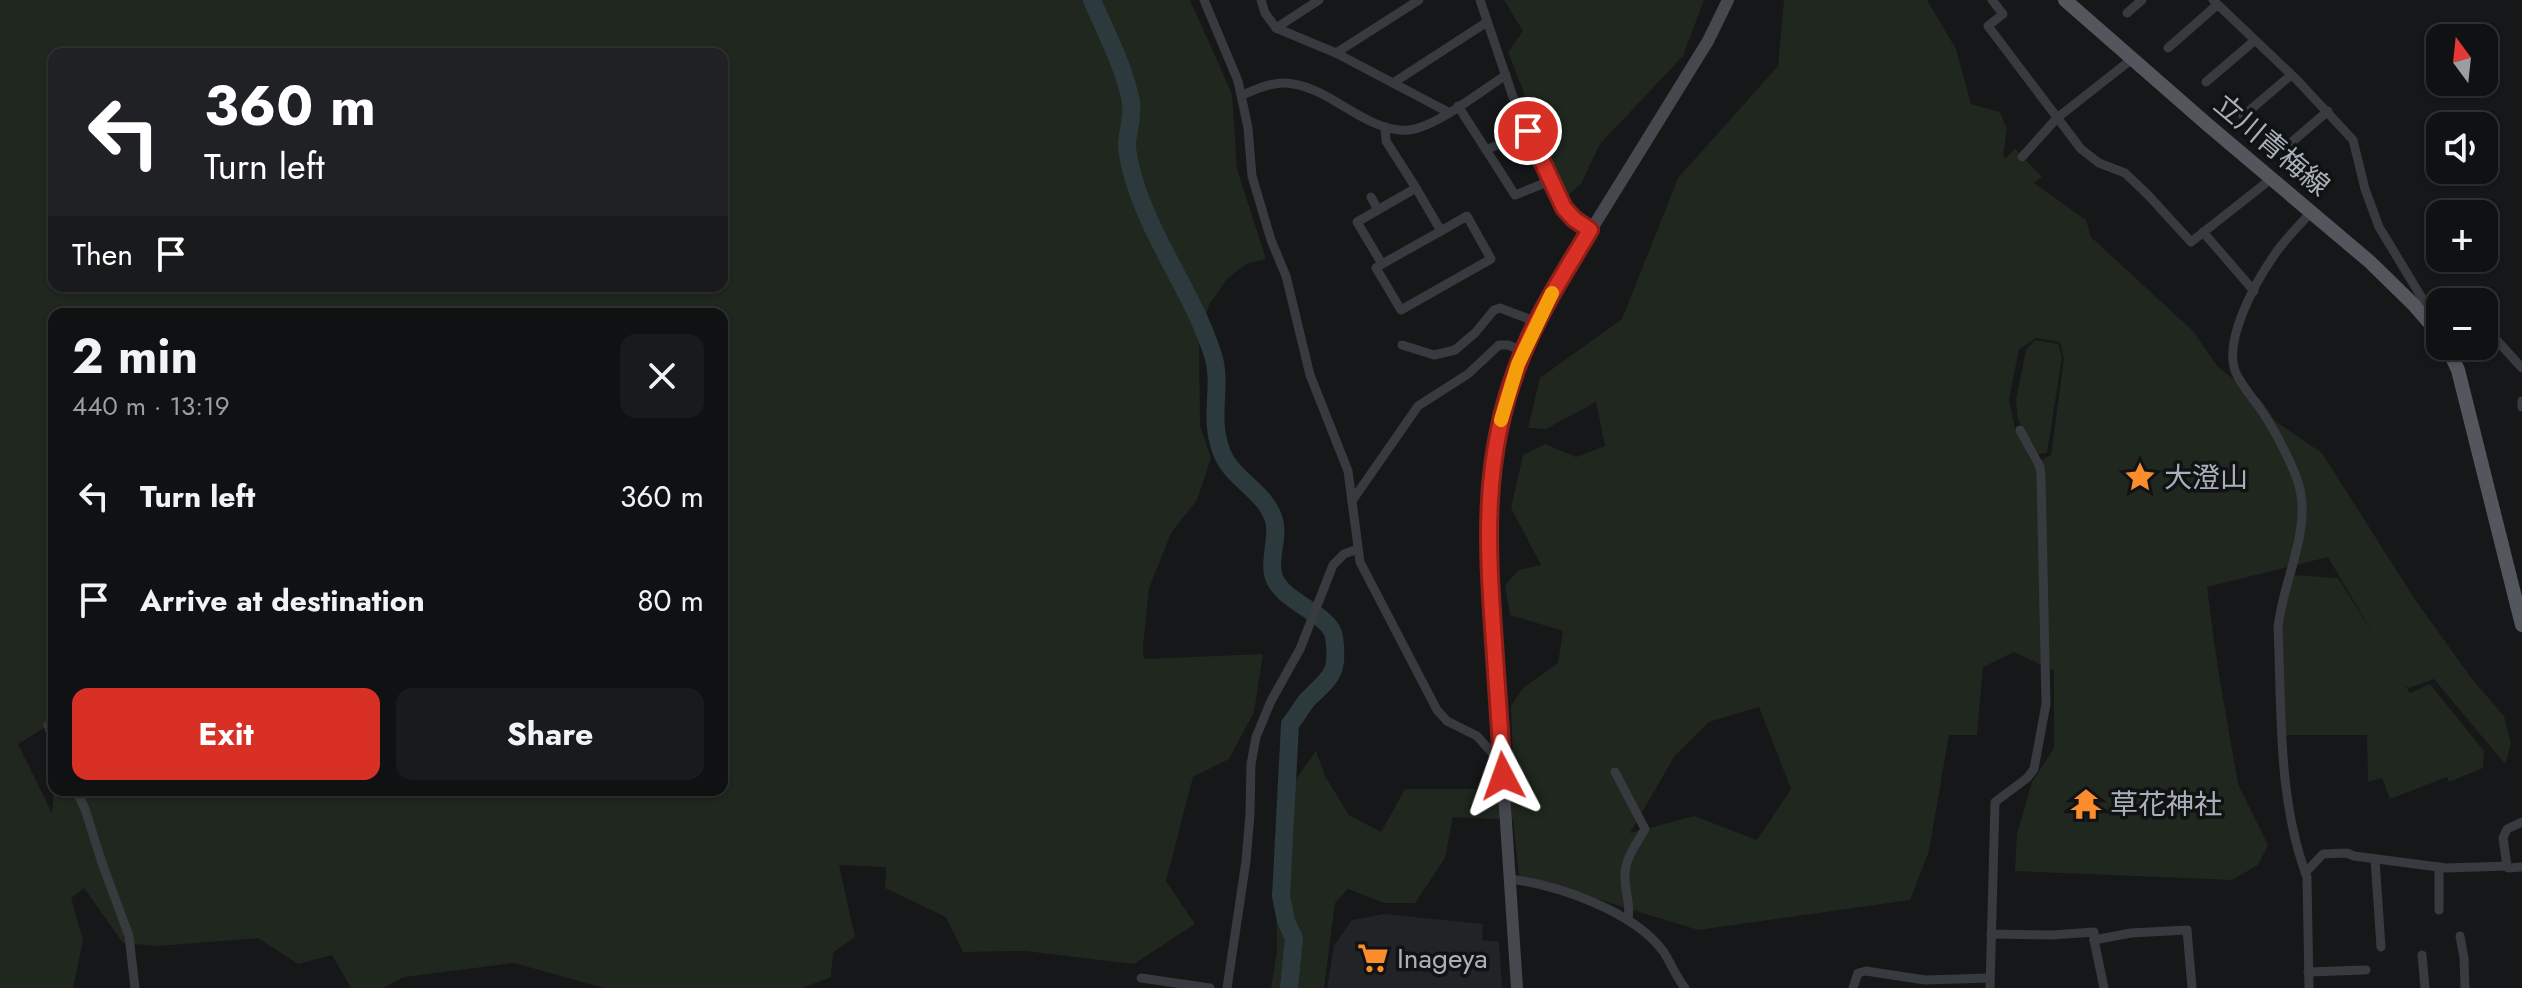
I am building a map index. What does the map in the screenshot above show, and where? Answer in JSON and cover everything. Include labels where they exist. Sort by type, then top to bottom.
[{"type":"main road","points":[[1517,988],[1488,559],[1488,513],[1498,433],[1523,351],[1537,322],[1590,230],[1708,41],[1728,0]]},
{"type":"main road","name":"立川青梅線","points":[[2065,0],[2370,262],[2426,319]]},
{"type":"main road","points":[[2453,360],[2522,625]]},
{"type":"street","points":[[1204,0],[1242,95],[1248,128],[1250,170],[1271,240],[1286,276],[1310,375],[1346,465],[1360,562],[1437,710],[1447,721],[1477,736],[1502,764]]},
{"type":"street","points":[[1261,0],[1265,13],[1276,28],[1336,53],[1448,112]]},
{"type":"street","points":[[1276,28],[1319,0]]},
{"type":"street","points":[[1480,0],[1506,75],[1550,181],[1568,214],[1590,230]]},
{"type":"street","points":[[1992,0],[2003,14],[1988,26],[2081,149],[2099,163],[2125,173],[2191,242],[2271,179]]},
{"type":"street","points":[[2127,13],[2142,0]]},
{"type":"street","points":[[1336,53],[1415,1]]},
{"type":"street","points":[[2168,48],[2215,3],[2328,111],[2353,140],[2365,189],[2379,227],[2426,301]]},
{"type":"street","points":[[1393,83],[1487,22]]},
{"type":"street","points":[[2206,82],[2254,41]]},
{"type":"street","points":[[2022,157],[2057,118],[2132,59]]},
{"type":"street","points":[[1242,95],[1280,82],[1296,84],[1310,88],[1385,127],[1408,130],[1425,126],[1506,75]]},
{"type":"street","points":[[2243,116],[2291,75]]},
{"type":"street","points":[[1458,106],[1515,195],[1550,181]]},
{"type":"street","points":[[2286,147],[2328,111]]},
{"type":"street","points":[[1385,127],[1386,141],[1441,231]]},
{"type":"street","points":[[1486,150],[1528,131]]},
{"type":"street","points":[[1382,264],[1357,222],[1416,188]]},
{"type":"street","points":[[1371,197],[1378,210]]},
{"type":"street","points":[[2309,988],[2305,873],[2290,811],[2280,725],[2278,628],[2279,612],[2299,534],[2301,494],[2295,475],[2262,411],[2234,370],[2231,345],[2254,291],[2277,251],[2311,212]]},
{"type":"street","points":[[1467,216],[1491,259],[1401,310],[1376,268],[1382,264],[1467,216]]},
{"type":"street","points":[[2203,232],[2254,291]]},
{"type":"street","points":[[1402,345],[1434,355],[1455,350],[1475,333],[1494,310],[1500,308],[1537,322]]},
{"type":"street","points":[[2498,342],[2522,368]]},
{"type":"street","points":[[1352,501],[1418,406],[1468,374],[1499,345],[1523,351]]},
{"type":"street","points":[[1853,988],[1858,973],[1866,971],[1925,980],[1990,983],[1995,802],[2034,769],[2046,704],[2041,475],[2040,467],[2020,430]]},
{"type":"street","points":[[1227,988],[1246,861],[1251,764],[1256,737],[1271,701],[1300,649],[1333,565],[1344,554],[1358,549]]},
{"type":"street","points":[[1615,772],[1645,829],[1626,861],[1624,880],[1629,901],[1628,919]]},
{"type":"street","points":[[79,796],[129,936],[135,988]]},
{"type":"street","points":[[2507,866],[2503,838],[2507,829],[2522,822]]},
{"type":"street","points":[[2305,873],[2323,854],[2347,853],[2439,867],[2522,867]]},
{"type":"street","points":[[2375,859],[2381,947]]},
{"type":"street","points":[[2439,867],[2439,910]]},
{"type":"street","points":[[1510,879],[1555,887],[1628,919],[1662,950],[1685,988]]},
{"type":"street","points":[[2094,940],[2131,933],[2187,930],[2192,988]]},
{"type":"street","points":[[1991,934],[2094,932],[2104,988]]},
{"type":"street","points":[[2460,936],[2465,988]]},
{"type":"street","points":[[2422,955],[2425,988]]},
{"type":"street","points":[[2308,972],[2366,970]]},
{"type":"street","points":[[1141,978],[1178,986],[1210,988]]},
{"type":"shaded area","points":[[0,0],[1190,0],[1232,94],[1237,169],[1266,259],[1246,264],[1227,279],[1209,305],[1199,338],[1200,426],[1211,458],[1197,500],[1171,533],[1149,588],[1144,659],[1263,654],[1254,712],[1229,759],[1193,777],[1166,881],[1195,924],[1134,964],[1025,951],[963,952],[946,917],[885,888],[886,867],[839,865],[855,937],[833,953],[831,977],[802,988],[604,988],[514,963],[404,977],[383,988],[351,988],[332,955],[298,964],[258,938],[159,946],[123,943],[84,888],[71,898],[83,940],[73,988],[0,988]]},
{"type":"shaded area","points":[[1504,0],[1704,0],[1683,56],[1600,144],[1581,184],[1565,198],[1508,52],[1523,31]]},
{"type":"shaded area","points":[[1784,0],[1927,0],[1956,49],[1971,104],[2000,112],[2007,129],[2003,156],[2006,158],[2015,149],[2042,177],[2034,183],[2086,220],[2091,237],[2193,331],[2218,367],[2260,399],[2275,421],[2322,453],[2414,598],[2472,679],[2504,716],[2511,744],[2505,764],[2434,679],[2409,688],[2405,685],[2410,693],[2430,684],[2484,751],[2483,768],[2449,782],[2447,777],[2390,799],[2382,778],[2368,782],[2367,735],[2285,735],[2281,628],[2292,575],[2338,578],[2375,637],[2328,557],[2207,587],[2238,784],[2268,845],[2258,865],[2232,880],[2015,871],[2017,834],[2032,782],[2054,748],[2054,671],[2014,652],[1983,667],[1977,735],[1949,735],[1929,851],[1910,900],[1698,930],[1519,875],[1513,820],[1453,817],[1445,858],[1415,903],[1384,903],[1348,889],[1335,903],[1324,988],[1271,988],[1277,951],[1276,894],[1291,786],[1316,751],[1325,776],[1349,815],[1381,832],[1405,789],[1514,789],[1511,706],[1523,688],[1558,663],[1563,631],[1510,615],[1505,585],[1519,570],[1541,565],[1511,508],[1523,455],[1545,444],[1576,457],[1605,446],[1596,402],[1546,429],[1528,428],[1540,378],[1622,319],[1678,178],[1778,66]],"holes":[[[2036,338],[2060,342],[2064,358],[2051,455],[2033,464],[2015,429],[2009,399],[2019,349]],[[1759,707],[1791,789],[1757,840],[1694,816],[1630,833],[1674,757],[1709,722]]]},
{"type":"shaded area","points":[[2035,340],[2058,344],[2062,357],[2047,453],[2038,454],[2018,420],[2016,400],[2026,350]]},
{"type":"shaded area","points":[[1384,914],[1483,924],[1482,940],[1499,942],[1502,988],[1327,988],[1334,946],[1352,920]]},
{"type":"waterway","points":[[1092,0],[1128,89],[1131,118],[1127,149],[1134,180],[1151,224],[1194,308],[1212,352],[1217,377],[1216,426],[1222,453],[1234,471],[1270,510],[1275,527],[1272,567],[1277,584],[1324,621],[1334,637],[1332,673],[1290,724],[1281,896],[1286,921],[1294,938],[1289,988]]},
{"type":"slow traffic","points":[[1501,420],[1518,364],[1552,293]]},
{"type":"place","name":"大澄山","points":[[2140,477]]},
{"type":"place","name":"草花神社","points":[[2086,804]]},
{"type":"place","name":"Inageya","points":[[1373,958]]},
{"type":"route","points":[[1503,776],[1487,537],[1494,456],[1503,410],[1518,364],[1549,298],[1590,230],[1564,208],[1528,131]]}]
